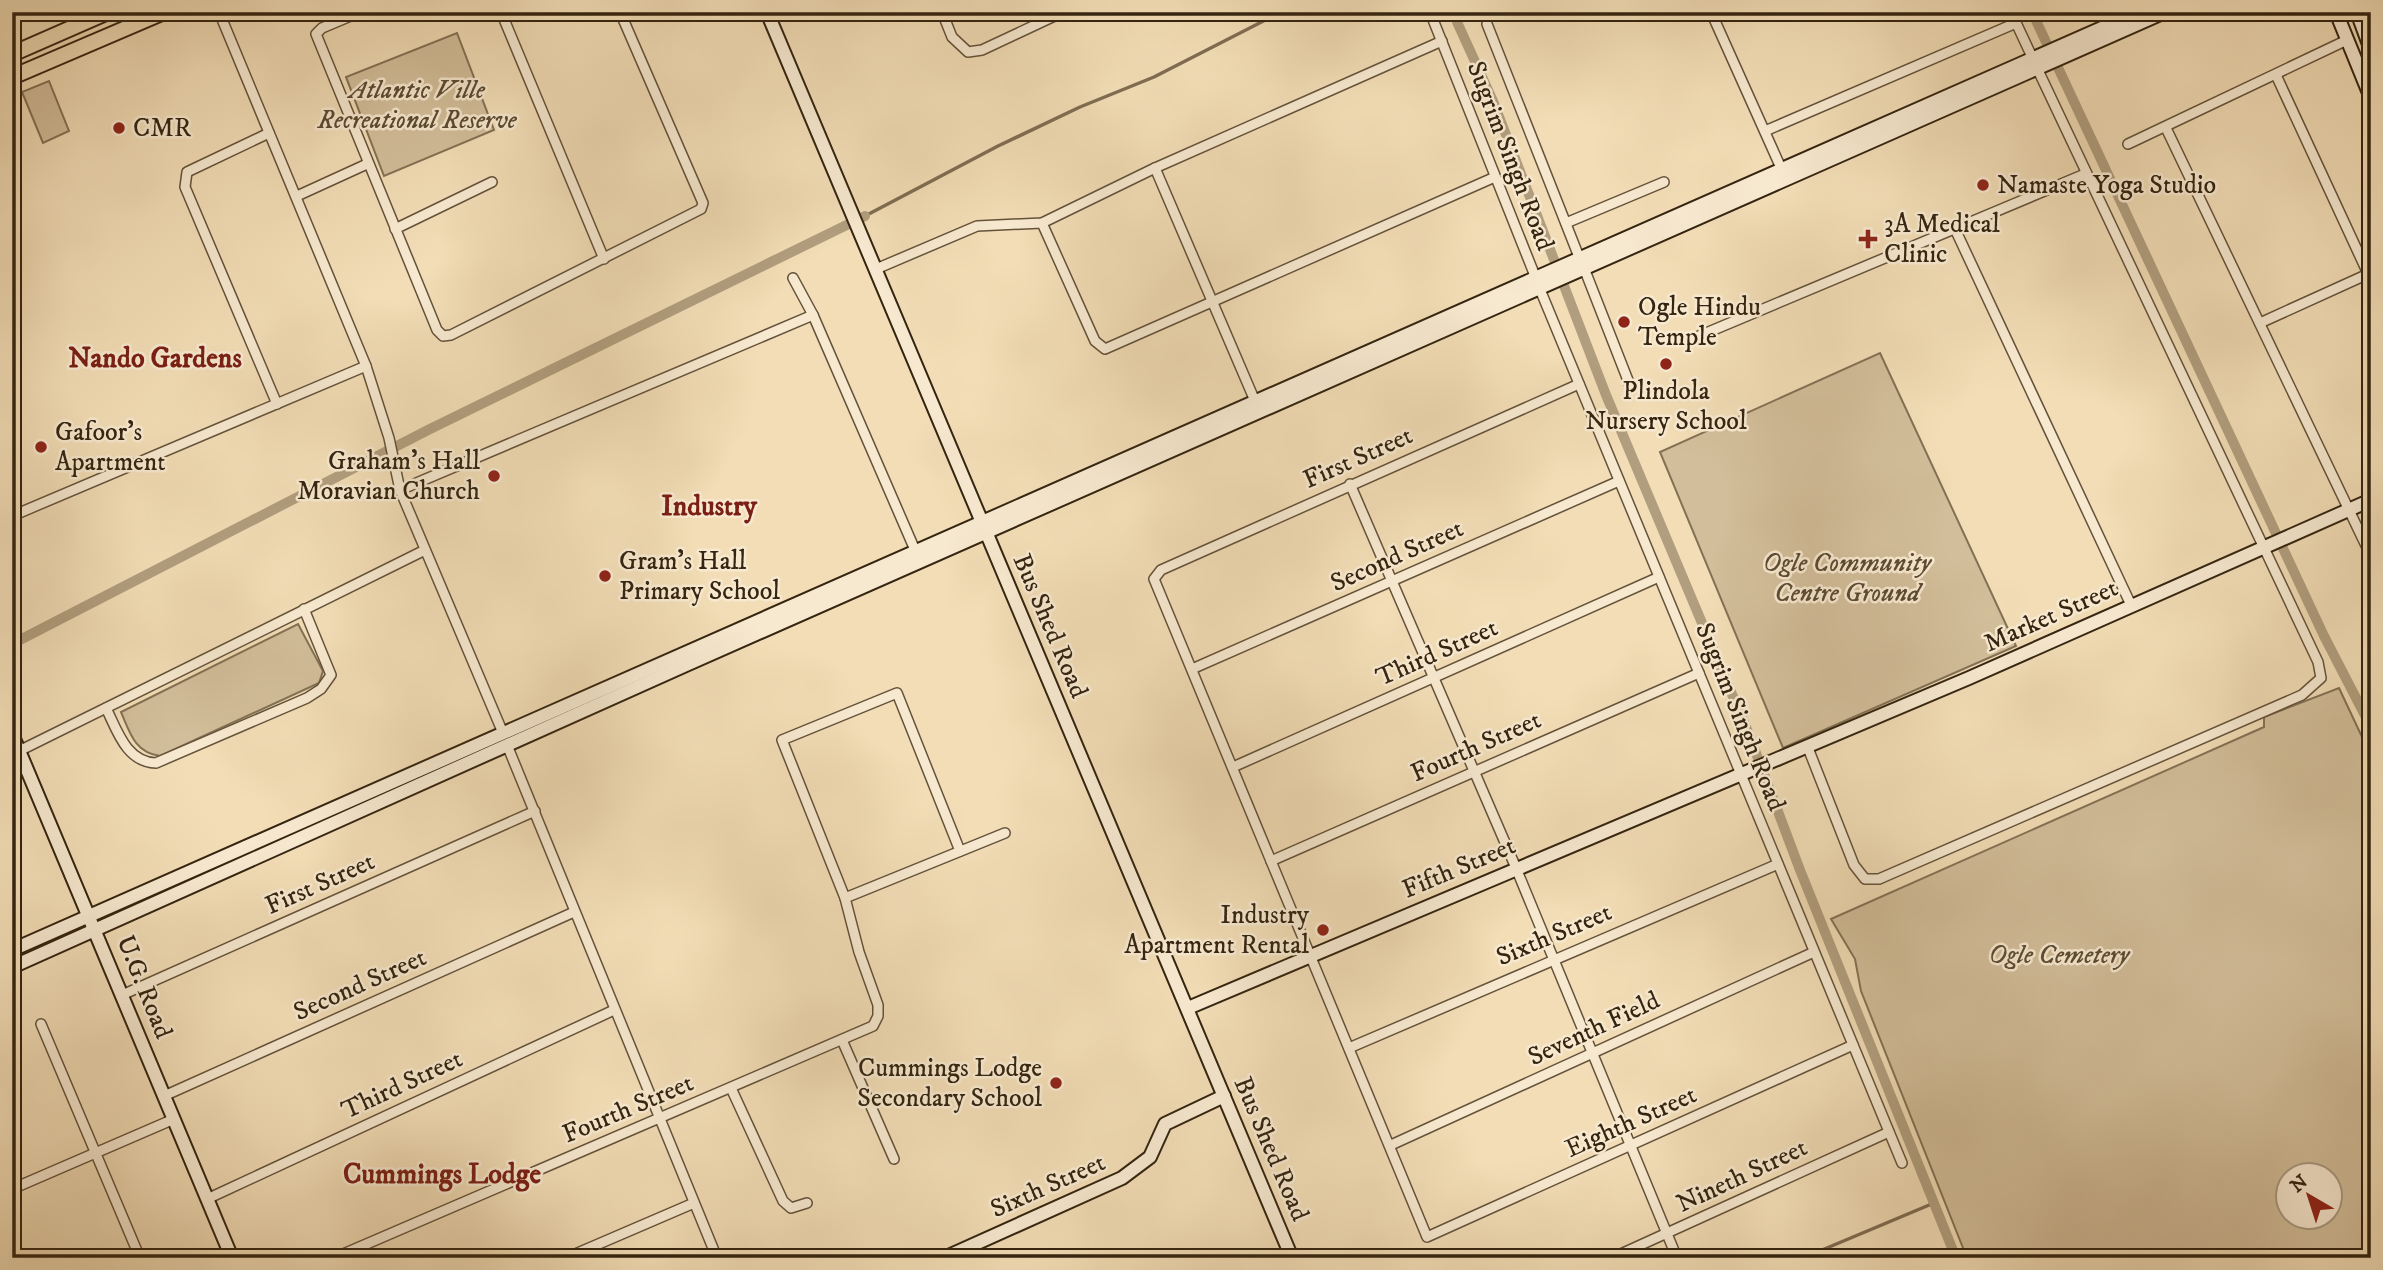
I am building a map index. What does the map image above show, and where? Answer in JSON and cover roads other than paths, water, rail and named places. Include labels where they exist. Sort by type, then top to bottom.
[{"type":"main road","points":[[12,54],[108,12]]},
{"type":"main road","points":[[12,77],[163,12]]},
{"type":"main road","name":"Bus Shed Road","points":[[767,12],[982,528],[1292,1258]]},
{"type":"main road","points":[[12,967],[915,550],[982,528],[1255,401],[1580,263],[2039,61],[2138,12]]},
{"type":"main road","points":[[2057,53],[2165,12]]},
{"type":"main road","points":[[2336,12],[2371,97]]},
{"type":"main road","points":[[2357,12],[2371,50]]},
{"type":"main road","points":[[1580,263],[1781,168],[2039,61]]},
{"type":"main road","points":[[12,950],[505,739],[1538,281]]},
{"type":"main road","name":"Market Street","points":[[1744,771],[1808,748],[2371,500]]},
{"type":"main road","name":"U.G. Road","points":[[12,734],[232,1258]]},
{"type":"main road","name":"Fifth Street","points":[[1188,1008],[1744,771]]},
{"type":"main road","name":"Sixth Street","points":[[944,1258],[1122,1178],[1150,1157],[1165,1124],[1224,1096]]},
{"type":"street","points":[[219,12],[366,366],[389,438],[400,490],[535,811],[717,1258]]},
{"type":"street","points":[[360,12],[322,28],[316,34],[367,164],[437,330],[443,336],[451,335],[701,209],[703,203],[620,12]]},
{"type":"street","points":[[501,12],[604,259]]},
{"type":"street","points":[[942,12],[952,37],[968,52],[982,50],[1063,12]]},
{"type":"street","name":"Sugrim Singh Road","points":[[1430,12],[1579,384],[1699,673],[1744,771],[1778,864],[1902,1163]]},
{"type":"street","points":[[1711,12],[1781,168]]},
{"type":"street","points":[[1808,748],[1854,865],[1865,879],[1880,879],[2301,695],[2321,678],[2318,662],[2268,547],[2085,174],[2039,61],[2011,12]]},
{"type":"street","points":[[1765,131],[2016,23]]},
{"type":"street","points":[[1487,24],[1631,388]]},
{"type":"street","points":[[2128,144],[2347,40]]},
{"type":"street","points":[[876,269],[977,226],[1042,223],[1155,168],[1442,41]]},
{"type":"street","points":[[2260,323],[2369,277],[2276,75]]},
{"type":"street","points":[[2166,128],[2371,556]]},
{"type":"street","points":[[269,133],[187,172],[185,187],[277,404]]},
{"type":"street","points":[[297,196],[367,164]]},
{"type":"street","points":[[1155,168],[1255,401]]},
{"type":"street","points":[[1699,336],[2085,174]]},
{"type":"street","points":[[1042,223],[1095,341],[1102,348],[1108,349],[1496,177]]},
{"type":"street","points":[[395,229],[492,182]]},
{"type":"street","points":[[1566,223],[1664,182]]},
{"type":"street","points":[[1955,229],[2132,605]]},
{"type":"street","points":[[793,278],[813,315],[915,550]]},
{"type":"street","points":[[400,490],[813,315]]},
{"type":"street","points":[[12,516],[366,366]]},
{"type":"street","name":"First Street","points":[[1192,669],[1154,579],[1156,574],[1350,484],[1579,384]]},
{"type":"street","name":"Second Street","points":[[1192,669],[1619,481]]},
{"type":"street","points":[[1350,484],[1516,868],[1677,1258]]},
{"type":"street","points":[[19,751],[425,550]]},
{"type":"street","name":"Third Street","points":[[1233,767],[1659,577]]},
{"type":"street","points":[[106,708],[127,748],[140,759],[156,764],[307,698],[321,689],[331,676],[304,610]]},
{"type":"street","points":[[1192,669],[1391,1145]]},
{"type":"street","name":"Fourth Street","points":[[1271,861],[1699,673]]},
{"type":"street","points":[[960,851],[897,693],[782,740],[845,898],[1005,833]]},
{"type":"street","name":"First Street","points":[[122,995],[535,811]]},
{"type":"street","name":"Sixth Street","points":[[1349,1048],[1778,864]]},
{"type":"street","name":"Fourth Street","points":[[334,1258],[862,1032],[876,1021],[877,1005],[845,898]]},
{"type":"street","name":"Second Street","points":[[164,1096],[574,912]]},
{"type":"street","name":"Seventh Field","points":[[1391,1145],[1814,952]]},
{"type":"street","name":"Third Street","points":[[207,1199],[614,1010]]},
{"type":"street","points":[[41,1024],[140,1258]]},
{"type":"street","points":[[842,1040],[894,1159]]},
{"type":"street","name":"Eighth Street","points":[[1391,1145],[1427,1237],[1853,1045]]},
{"type":"street","points":[[731,1087],[785,1204],[791,1208],[807,1203]]},
{"type":"street","points":[[12,1189],[174,1119]]},
{"type":"street","name":"Nineth Street","points":[[1612,1258],[1889,1132]]},
{"type":"street","points":[[566,1258],[694,1203]]},
{"type":"waterway","points":[[865,216],[998,146],[1080,107],[1154,77],[1281,12]]},
{"type":"waterway","points":[[1457,12],[1457,22],[1493,101],[1606,395],[1750,737],[1800,870],[1956,1258]]},
{"type":"waterway","points":[[2032,12],[2324,636],[2371,727]]},
{"type":"waterway","points":[[12,644],[428,430],[865,216]]},
{"type":"waterway","points":[[1803,1258],[1934,1203]]},
{"type":"place","name":"CMR","points":[[119,128]]},
{"type":"place","name":"Namaste Yoga Studio","points":[[1983,185]]},
{"type":"place","name":"3A Medical Clinic","points":[[1868,239]]},
{"type":"place","name":"Ogle Hindu Temple","points":[[1624,322]]},
{"type":"place","name":"Plindola Nursery School","points":[[1666,364]]},
{"type":"place","name":"Gafoor's Apartment","points":[[41,447]]},
{"type":"place","name":"Graham's Hall Moravian Church","points":[[494,476]]},
{"type":"place","name":"Gram's Hall Primary School","points":[[605,576]]},
{"type":"place","name":"Industry Apartment Rental","points":[[1323,930]]},
{"type":"place","name":"Cummings Lodge Secondary School","points":[[1056,1083]]},
{"type":"district","name":"Nando Gardens","points":[[155,358]]},
{"type":"district","name":"Industry","points":[[709,506]]},
{"type":"district","name":"Cummings Lodge","points":[[442,1174]]},
{"type":"park label","name":"Atlantic Ville Recreational Reserve","points":[[417,105]]},
{"type":"park label","name":"Ogle Community Centre Ground","points":[[1847,578]]},
{"type":"park label","name":"Ogle Cemetery","points":[[2059,955]]}]
